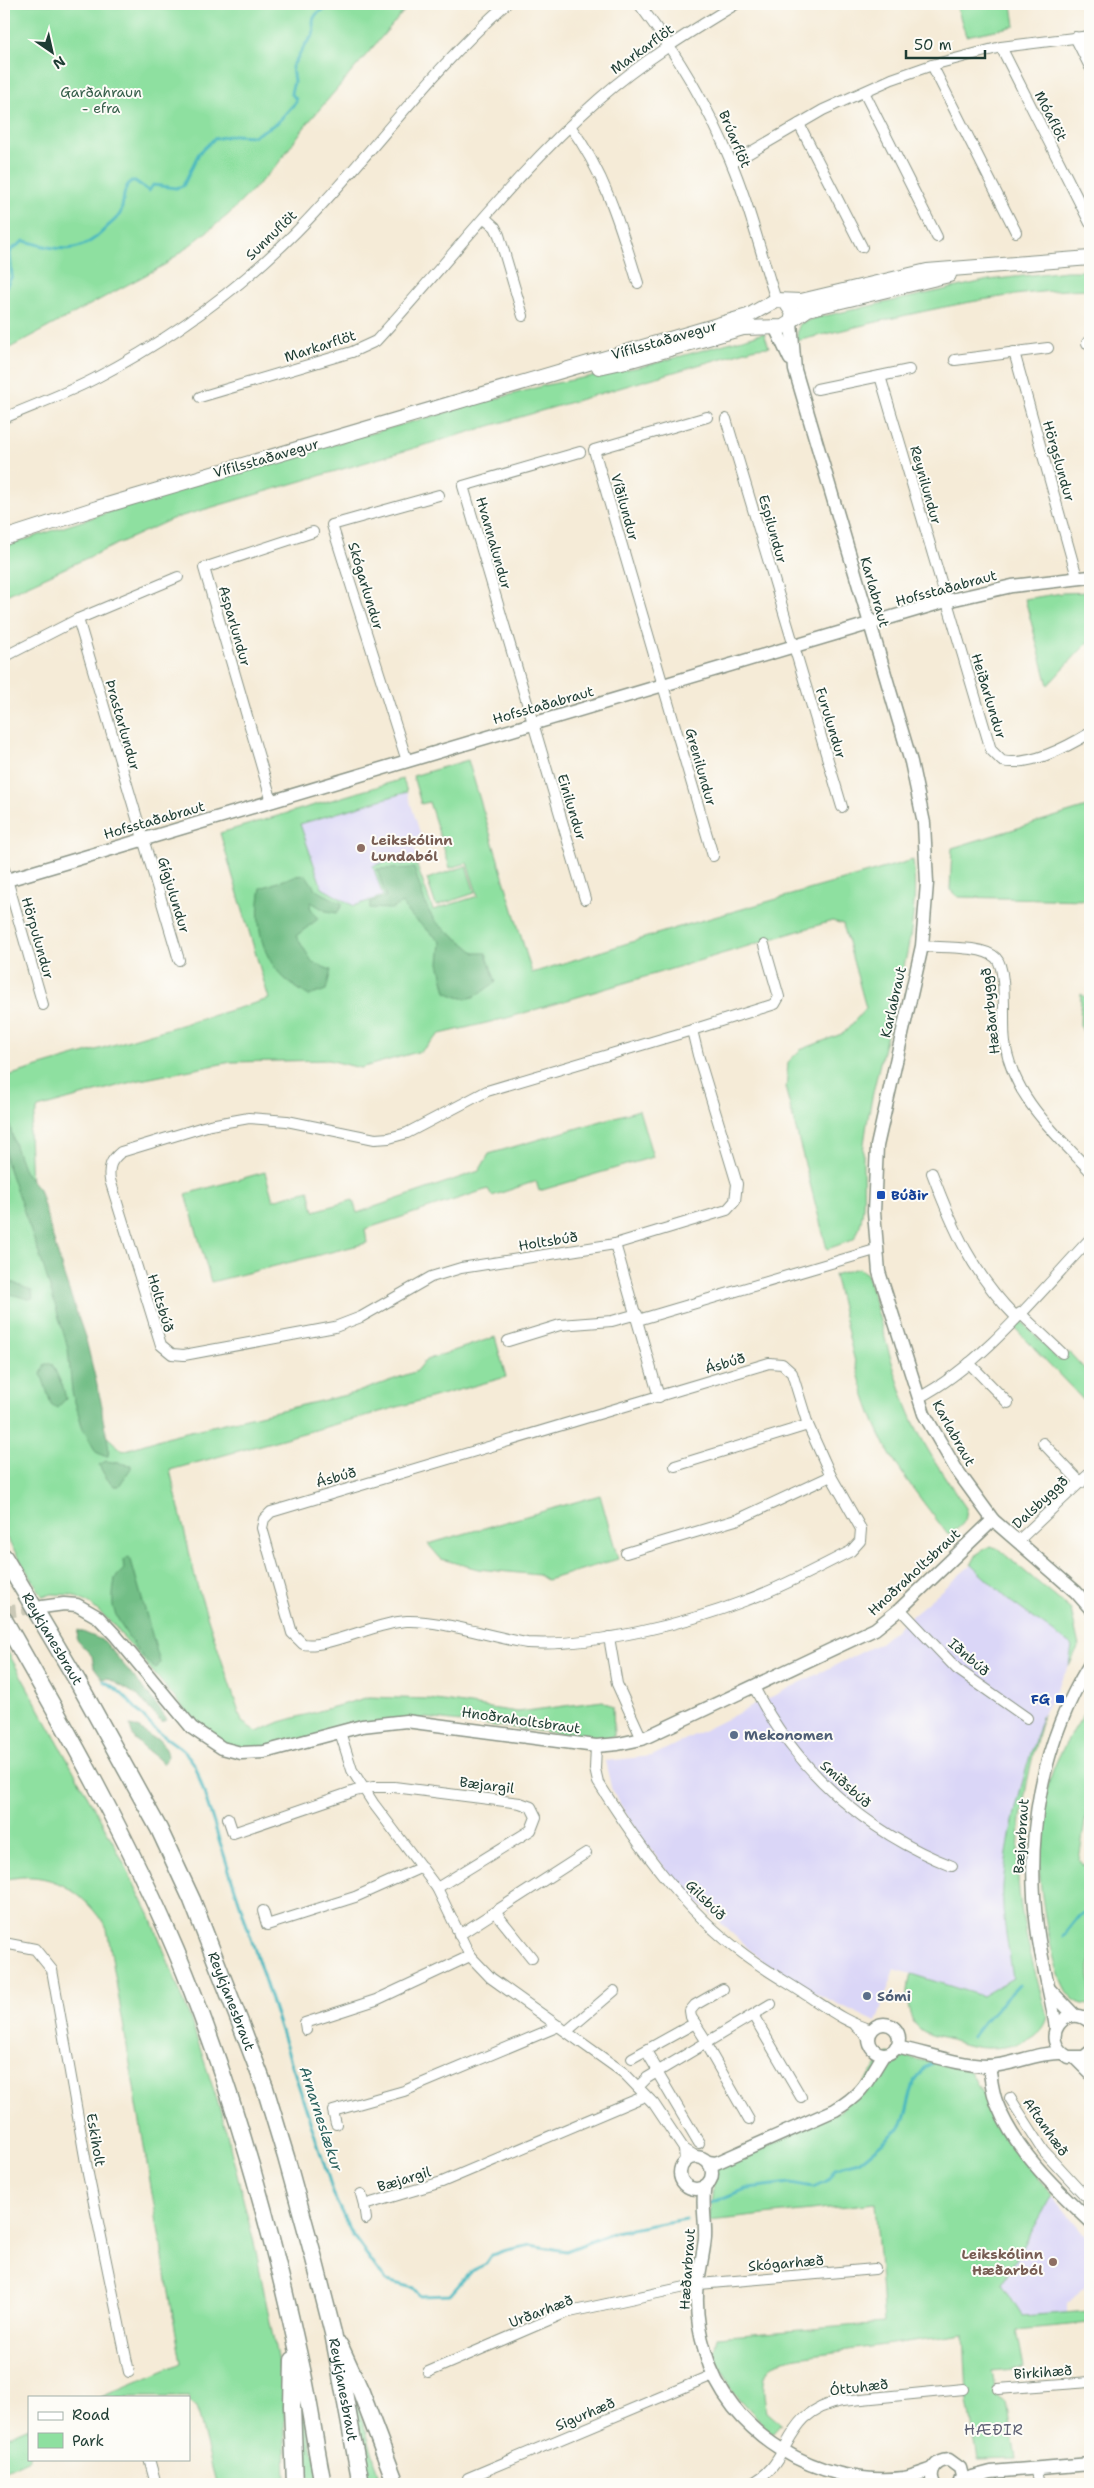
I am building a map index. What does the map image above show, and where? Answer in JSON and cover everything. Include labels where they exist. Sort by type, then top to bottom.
[{"type":"highway","name":"Reykjanesbraut","points":[[4,1557],[78,1682],[159,1829],[192,1900],[265,2088],[286,2157],[333,2333],[361,2484]]},
{"type":"highway","points":[[4,1620],[76,1744],[120,1829],[176,1951],[215,2056],[246,2154],[302,2366],[323,2484]]},
{"type":"highway","points":[[333,2333],[348,2360],[396,2484]]},
{"type":"highway","points":[[294,2335],[292,2406],[295,2484]]},
{"type":"main road","name":"Vífilsstaðavegur","points":[[4,538],[97,508],[530,381],[626,350],[748,316],[776,302],[801,301],[927,271],[1090,258]]},
{"type":"main road","name":"Vífilsstaðavegur","points":[[530,381],[630,360],[743,328],[783,328],[808,309],[929,281],[971,268]]},
{"type":"main road","points":[[774,327],[766,320],[776,302],[792,308],[791,321]]},
{"type":"street","name":"Sunnuflöt","points":[[4,418],[92,380],[146,350],[186,325],[231,291],[296,231],[424,85],[475,31],[506,4]]},
{"type":"street","name":"Brúarflöt","points":[[639,4],[669,44],[704,101],[732,163],[776,302]]},
{"type":"street","name":"Markarflöt","points":[[200,397],[352,352],[376,342],[528,168],[570,126],[600,98],[669,44],[736,4]]},
{"type":"street","points":[[732,163],[823,110],[932,65],[1001,47],[1090,36]]},
{"type":"street","points":[[1075,37],[1090,67]]},
{"type":"street","name":"Móaflöt","points":[[1001,47],[1090,223]]},
{"type":"street","points":[[932,65],[1016,232]]},
{"type":"street","points":[[864,92],[938,237]]},
{"type":"street","points":[[800,124],[862,247]]},
{"type":"street","points":[[570,126],[585,146],[608,192],[638,283]]},
{"type":"street","points":[[485,218],[495,226],[499,235],[523,316]]},
{"type":"street","name":"Karlabraut","points":[[791,321],[795,370]]},
{"type":"street","name":"Karlabraut","points":[[774,327],[795,370],[921,802],[927,883],[922,946],[879,1132],[874,1190],[875,1250],[879,1272],[918,1398],[930,1427],[956,1469],[993,1520],[1076,1592],[1090,1608]]},
{"type":"street","points":[[955,360],[1048,348]]},
{"type":"street","name":"Hörgslundur","points":[[1014,352],[1077,577]]},
{"type":"street","points":[[817,390],[909,370]]},
{"type":"street","name":"Reynilundur","points":[[880,376],[946,601]]},
{"type":"street","name":"Víðilundur","points":[[663,686],[594,450],[707,417]]},
{"type":"street","name":"Espilundur","points":[[726,419],[793,647]]},
{"type":"street","name":"Hvannalundur","points":[[533,724],[463,486],[580,452]]},
{"type":"street","name":"Skógarlundur","points":[[407,761],[332,526],[439,495]]},
{"type":"street","name":"Asparlundur","points":[[272,802],[204,568],[313,532]]},
{"type":"street","points":[[4,657],[78,619],[178,577]]},
{"type":"street","name":"Hofsstaðabraut","points":[[5,874],[142,839],[272,802],[946,601],[1012,586],[1090,577]]},
{"type":"street","name":"Heiðarlundur","points":[[946,601],[989,744],[998,758],[1007,762],[1022,761],[1059,749],[1090,733]]},
{"type":"street","name":"Þrastarlundur","points":[[78,619],[142,839]]},
{"type":"street","name":"Furulundur","points":[[793,647],[842,807]]},
{"type":"street","name":"Grenilundur","points":[[663,686],[713,856]]},
{"type":"street","name":"Einilundur","points":[[533,724],[585,899]]},
{"type":"street","name":"Gígjulundur","points":[[142,839],[179,960]]},
{"type":"street","name":"Hörpulundur","points":[[5,874],[43,1005]]},
{"type":"street","name":"Holtsbúð","points":[[692,1030],[737,1184],[737,1194],[731,1207],[722,1212],[615,1244],[448,1272],[432,1277],[361,1317],[335,1328],[184,1354],[172,1354],[161,1345],[157,1338],[110,1180],[109,1167],[116,1156],[127,1149],[210,1125],[262,1118],[374,1139],[389,1138],[416,1129],[458,1104],[487,1091],[775,1004],[779,997],[764,945]]},
{"type":"street","name":"Hæðarbyggð","points":[[922,946],[982,951],[993,955],[998,961],[1002,974],[1006,1047],[1016,1080],[1022,1093],[1043,1121],[1090,1171]]},
{"type":"street","points":[[932,1173],[954,1230],[985,1283],[1062,1353]]},
{"type":"street","points":[[918,1398],[953,1378],[1018,1315],[1090,1239]]},
{"type":"street","points":[[615,1244],[659,1397]]},
{"type":"street","points":[[508,1341],[560,1325],[637,1317],[875,1250]]},
{"type":"street","name":"Ásbúð","points":[[769,1363],[782,1364],[792,1372],[808,1425],[831,1476],[861,1529],[860,1541],[851,1552],[743,1602],[646,1630],[609,1637],[544,1644],[527,1643],[409,1621],[382,1625],[317,1644],[303,1644],[291,1628],[263,1536],[262,1523],[267,1516],[276,1510],[769,1363]]},
{"type":"street","points":[[969,1363],[1008,1403]]},
{"type":"street","points":[[675,1466],[808,1425]]},
{"type":"street","name":"Dalsbyggð","points":[[1043,1443],[1080,1483]]},
{"type":"street","name":"Dalsbyggð","points":[[1018,1541],[1090,1473]]},
{"type":"street","points":[[626,1554],[738,1519],[831,1476]]},
{"type":"street","name":"Hnoðraholtsbraut","points":[[42,1607],[77,1605],[98,1617],[116,1635],[192,1728],[222,1748],[241,1753],[264,1752],[386,1722],[427,1722],[596,1746],[642,1739],[875,1629],[900,1609],[993,1520]]},
{"type":"street","name":"Karlabraut","points":[[1076,1592],[1090,1596]]},
{"type":"street","name":"Iðnbúð","points":[[900,1609],[957,1669],[1026,1718]]},
{"type":"street","points":[[609,1637],[617,1684],[642,1739]]},
{"type":"street","name":"Bæjarbraut","points":[[1060,2053],[1055,2034],[1050,1990],[1037,1930],[1033,1895],[1033,1842],[1036,1809],[1051,1745],[1090,1664]]},
{"type":"street","name":"Smiðsbúð","points":[[754,1687],[787,1742],[830,1790],[883,1832],[922,1853],[952,1866]]},
{"type":"street","points":[[340,1732],[352,1770],[363,1788],[437,1888],[470,1956],[491,1978],[611,2062],[654,2104],[700,2160],[711,2179],[701,2191],[687,2186],[681,2178],[680,2169],[700,2160],[835,2110],[863,2090],[872,2074],[879,2052],[870,2034],[880,2024],[889,2025],[896,2030],[897,2043]]},
{"type":"street","name":"Gilsbúð","points":[[596,1746],[595,1769],[598,1782],[646,1854],[705,1920],[743,1954],[870,2034]]},
{"type":"street","name":"Bæjargil","points":[[228,1818],[233,1833],[363,1788],[394,1787],[524,1804],[533,1810],[536,1822],[531,1830],[437,1888]]},
{"type":"street","points":[[459,1935],[586,1853]]},
{"type":"street","points":[[263,1911],[267,1925],[355,1897],[422,1867]]},
{"type":"street","points":[[495,1912],[532,1958]]},
{"type":"street","name":"Eskiholt","points":[[4,1943],[35,1949],[52,1970],[88,2174],[129,2372]]},
{"type":"street","points":[[306,2030],[305,2023],[376,2000],[470,1956]]},
{"type":"street","points":[[723,1989],[691,2009],[691,2015],[749,2120]]},
{"type":"street","points":[[1050,1990],[1085,2018]]},
{"type":"street","points":[[336,2124],[333,2111],[404,2091],[563,2028],[614,1991]]},
{"type":"street","name":"Bæjargil","points":[[364,2206],[442,2182],[641,2092],[658,2072],[771,2004]]},
{"type":"street","points":[[753,2015],[800,2097]]},
{"type":"street","points":[[1039,2053],[1055,2034],[1060,2022],[1085,2018]]},
{"type":"street","points":[[632,2058],[695,2023]]},
{"type":"street","points":[[879,2052],[897,2043],[944,2059],[989,2066],[1017,2061],[1039,2053],[1060,2053],[1075,2058],[1084,2057],[1090,2052]]},
{"type":"street","points":[[646,2051],[699,2143]]},
{"type":"street","points":[[1075,2058],[1090,2073]]},
{"type":"street","points":[[989,2066],[997,2104],[1010,2127],[1049,2180],[1090,2221]]},
{"type":"street","name":"Aftanhæð","points":[[1010,2098],[1040,2146],[1090,2202]]},
{"type":"street","name":"Hæðarbraut","points":[[701,2191],[705,2223],[697,2300],[699,2325],[712,2375],[737,2413],[757,2433],[781,2452],[835,2474],[878,2480],[907,2478],[934,2483]]},
{"type":"street","name":"Bæjargil","points":[[361,2194],[366,2219]]},
{"type":"street","points":[[1072,2204],[1082,2194]]},
{"type":"street","name":"Skógarhæð","points":[[699,2284],[875,2269]]},
{"type":"street","name":"Urðarhæð","points":[[428,2372],[565,2313],[699,2284]]},
{"type":"street","name":"Sigurhæð","points":[[468,2478],[712,2375]]},
{"type":"street","name":"Birkihæð","points":[[998,2389],[1090,2382]]},
{"type":"street","name":"Óttuhæð","points":[[750,2484],[769,2471],[798,2423],[809,2413],[824,2406],[842,2401],[963,2389]]},
{"type":"street","points":[[149,2460],[156,2484]]},
{"type":"street","name":"Hæðarbraut","points":[[907,2478],[933,2469],[944,2460],[954,2462],[960,2478]]},
{"type":"street","points":[[960,2478],[991,2472],[1090,2464]]},
{"type":"street","points":[[1035,2468],[1039,2484]]},
{"type":"street","points":[[933,2469],[934,2483]]},
{"type":"shaded area","name":"Leikskólinn Lundaból","points":[[407,792],[421,836],[411,839],[418,860],[401,865],[398,858],[373,866],[383,896],[354,906],[322,888],[300,824]]},
{"type":"shaded area","points":[[971,1565],[1010,1601],[1073,1646],[1069,1666],[1043,1714],[1026,1768],[1014,1826],[1003,1888],[1008,1947],[1014,1978],[982,1996],[895,1969],[876,2022],[809,1990],[761,1960],[675,1881],[638,1833],[612,1791],[605,1761],[652,1756],[880,1643]]},
{"type":"shaded area","name":"Leikskólinn Hæðarból","points":[[1052,2196],[1090,2242],[1090,2282],[1067,2304],[1067,2313],[1022,2316],[1002,2284]]},
{"type":"green space","name":"Garðahraun - efra","points":[[4,4],[410,4],[306,125],[277,165],[228,215],[166,264],[4,351]]},
{"type":"green space","points":[[956,4],[1012,4],[1015,26],[966,36]]},
{"type":"green space","points":[[1066,271],[1090,271],[1090,289],[1016,295],[979,301],[905,315],[796,341],[799,324],[815,318],[989,280]]},
{"type":"green space","points":[[764,333],[769,347],[756,348],[172,519],[4,596],[4,546],[182,488],[393,427],[546,385],[649,365]]},
{"type":"green space","points":[[1090,592],[1090,640],[1048,685],[1025,599],[1062,593]]},
{"type":"green space","points":[[468,760],[532,973],[676,928],[913,860],[914,896],[911,932],[867,1126],[863,1155],[863,1207],[861,1220],[853,1240],[827,1249],[786,1091],[788,1062],[800,1050],[844,1033],[866,1008],[843,924],[832,921],[507,1018],[440,1034],[421,1051],[360,1068],[329,1060],[231,1062],[135,1081],[38,1108],[29,1131],[31,1189],[95,1426],[123,1451],[173,1435],[355,1393],[417,1371],[426,1360],[495,1337],[506,1377],[170,1470],[197,1585],[242,1722],[257,1732],[280,1722],[369,1697],[429,1699],[518,1712],[603,1701],[613,1707],[614,1736],[608,1739],[426,1718],[276,1745],[241,1749],[223,1744],[207,1733],[184,1709],[111,1622],[90,1604],[72,1595],[52,1594],[43,1597],[4,1534],[4,1077],[269,999],[220,833],[403,779],[407,792],[300,824],[322,888],[354,906],[383,896],[373,866],[398,858],[401,865],[415,861],[433,910],[478,896],[467,863],[450,868],[429,802],[421,804],[413,776]]},
{"type":"green space","points":[[1090,806],[1090,900],[958,897],[950,890],[952,848]]},
{"type":"green space","points":[[466,866],[475,893],[436,906],[427,879]]},
{"type":"green space","points":[[414,868],[426,904],[435,921],[475,953],[486,953],[496,982],[478,995],[461,998],[446,992],[439,963],[441,942],[408,913],[402,903],[392,909],[370,908],[370,902],[386,897],[377,869]]},
{"type":"green space","points":[[306,875],[316,890],[343,904],[337,913],[326,911],[311,902],[310,907],[318,919],[296,936],[313,963],[331,970],[326,990],[309,996],[284,978],[276,969],[264,947],[259,924],[261,888],[295,876]]},
{"type":"green space","points":[[1081,994],[1090,1000],[1090,1048],[1080,1025]]},
{"type":"green space","points":[[4,1088],[7,1092],[8,1118],[15,1146],[24,1171],[39,1189],[64,1276],[86,1340],[102,1406],[109,1450],[108,1456],[96,1452],[83,1429],[72,1392],[68,1348],[44,1268],[6,1161]]},
{"type":"green space","points":[[639,1110],[653,1157],[539,1191],[536,1181],[492,1196],[488,1189],[365,1229],[367,1243],[211,1282],[186,1194],[265,1172],[273,1200],[309,1190],[314,1211],[353,1200],[357,1213],[479,1171],[489,1154]]},
{"type":"green space","points":[[858,1268],[867,1274],[896,1376],[908,1409],[934,1460],[966,1508],[964,1521],[948,1535],[892,1457],[871,1414],[863,1391],[834,1275]]},
{"type":"green space","points":[[4,1282],[14,1283],[32,1291],[33,1298],[28,1299],[4,1292]]},
{"type":"green space","points":[[1021,1320],[1059,1361],[1069,1352],[1090,1375],[1090,1407],[1014,1327]]},
{"type":"green space","points":[[45,1364],[52,1364],[63,1387],[66,1399],[57,1408],[51,1404],[41,1373]]},
{"type":"green space","points":[[106,1461],[131,1465],[119,1486],[114,1486],[106,1478],[99,1465]]},
{"type":"green space","points":[[600,1495],[618,1559],[547,1580],[539,1575],[478,1569],[441,1559],[428,1544]]},
{"type":"green space","points":[[990,1546],[997,1548],[1071,1610],[1079,1646],[1069,1666],[1072,1646],[1010,1601],[971,1565],[977,1554]]},
{"type":"green space","points":[[129,1557],[160,1663],[156,1669],[144,1658],[130,1640],[118,1620],[113,1605],[115,1578],[124,1569],[123,1560]]},
{"type":"green space","points":[[78,1630],[104,1641],[153,1700],[167,1720],[161,1722],[137,1695],[107,1678],[103,1679],[94,1667],[92,1656],[77,1640]]},
{"type":"green space","points":[[4,1645],[113,1842],[152,1920],[189,2015],[223,2118],[256,2251],[284,2393],[286,2484],[216,2484],[197,2407],[190,2403],[190,2396],[103,2396],[181,2363],[107,1929],[88,1904],[64,1886],[36,1877],[4,1880]]},
{"type":"green space","points":[[1090,1703],[1090,1789],[1079,1860],[1083,1865],[1090,1865],[1090,2005],[1079,2003],[1070,1996],[1058,1970],[1052,1952],[1044,1911],[1039,1860],[1042,1814],[1053,1770],[1061,1752]]},
{"type":"green space","points":[[1043,1714],[1024,1800],[1019,1835],[1018,1873],[1019,1894],[1026,1935],[1047,2016],[1043,2026],[1037,2033],[1018,2044],[996,2048],[970,2046],[932,2035],[916,2025],[912,2020],[909,2007],[908,1993],[911,1974],[982,1996],[1013,1978],[1003,1909],[1005,1864],[1018,1799]]},
{"type":"green space","points":[[130,1726],[139,1728],[152,1738],[158,1739],[166,1748],[168,1756],[163,1764],[139,1744]]},
{"type":"green space","points":[[888,2053],[970,2071],[1000,2127],[1052,2196],[1002,2284],[1022,2316],[1090,2311],[1090,2323],[1017,2330],[1024,2368],[992,2371],[996,2394],[1007,2403],[1016,2459],[978,2460],[967,2396],[964,2334],[797,2357],[774,2364],[769,2369],[764,2380],[767,2412],[781,2424],[772,2434],[732,2390],[714,2353],[717,2337],[884,2323],[875,2203],[709,2221],[715,2170],[839,2112]]},
{"type":"green space","points":[[352,2386],[382,2484],[368,2484],[349,2387]]},
{"type":"green space","points":[[301,2400],[321,2484],[303,2484]]},
{"type":"green space","points":[[28,2427],[28,2459],[4,2471],[4,2438]]},
{"type":"waterway","points":[[4,290],[12,276],[10,253],[12,249],[24,241],[48,247],[68,249],[87,244],[119,216],[124,193],[131,181],[135,181],[149,191],[153,185],[176,188],[183,186],[199,153],[214,139],[234,135],[254,136],[277,123],[296,102],[291,93],[294,82],[292,67],[313,35],[315,16],[318,12],[329,8],[352,4]]},
{"type":"waterway","name":"Arnarneslækur","points":[[104,1681],[125,1697],[155,1729],[181,1749],[195,1765],[336,2201],[353,2236],[387,2281],[413,2288],[420,2296],[450,2295],[471,2271],[486,2264],[492,2255],[503,2251],[530,2245],[566,2251],[615,2232],[685,2219]]},
{"type":"waterway","name":"Arnarneslækur","points":[[1063,1936],[1079,1916],[1090,1908]]},
{"type":"waterway","name":"Arnarneslækur","points":[[972,2037],[987,2018],[1019,1985]]},
{"type":"waterway","name":"Arnarneslækur","points":[[710,2203],[748,2188],[791,2183],[814,2187],[827,2181],[835,2168],[859,2162],[899,2129],[904,2120],[915,2079],[925,2067],[931,2064]]},
{"type":"tunnel","points":[[4,1612],[42,1607]]},
{"type":"place","name":"Leikskólinn Lundaból","points":[[361,848]]},
{"type":"place","name":"Búðir","points":[[881,1195]]},
{"type":"place","name":"FG","points":[[1060,1699]]},
{"type":"place","name":"Mekonomen","points":[[734,1735]]},
{"type":"place","name":"Sómi","points":[[867,1996]]},
{"type":"place","name":"Leikskólinn Hæðarból","points":[[1053,2262]]},
{"type":"district","name":"HÆÐIR","points":[[994,2430]]}]
